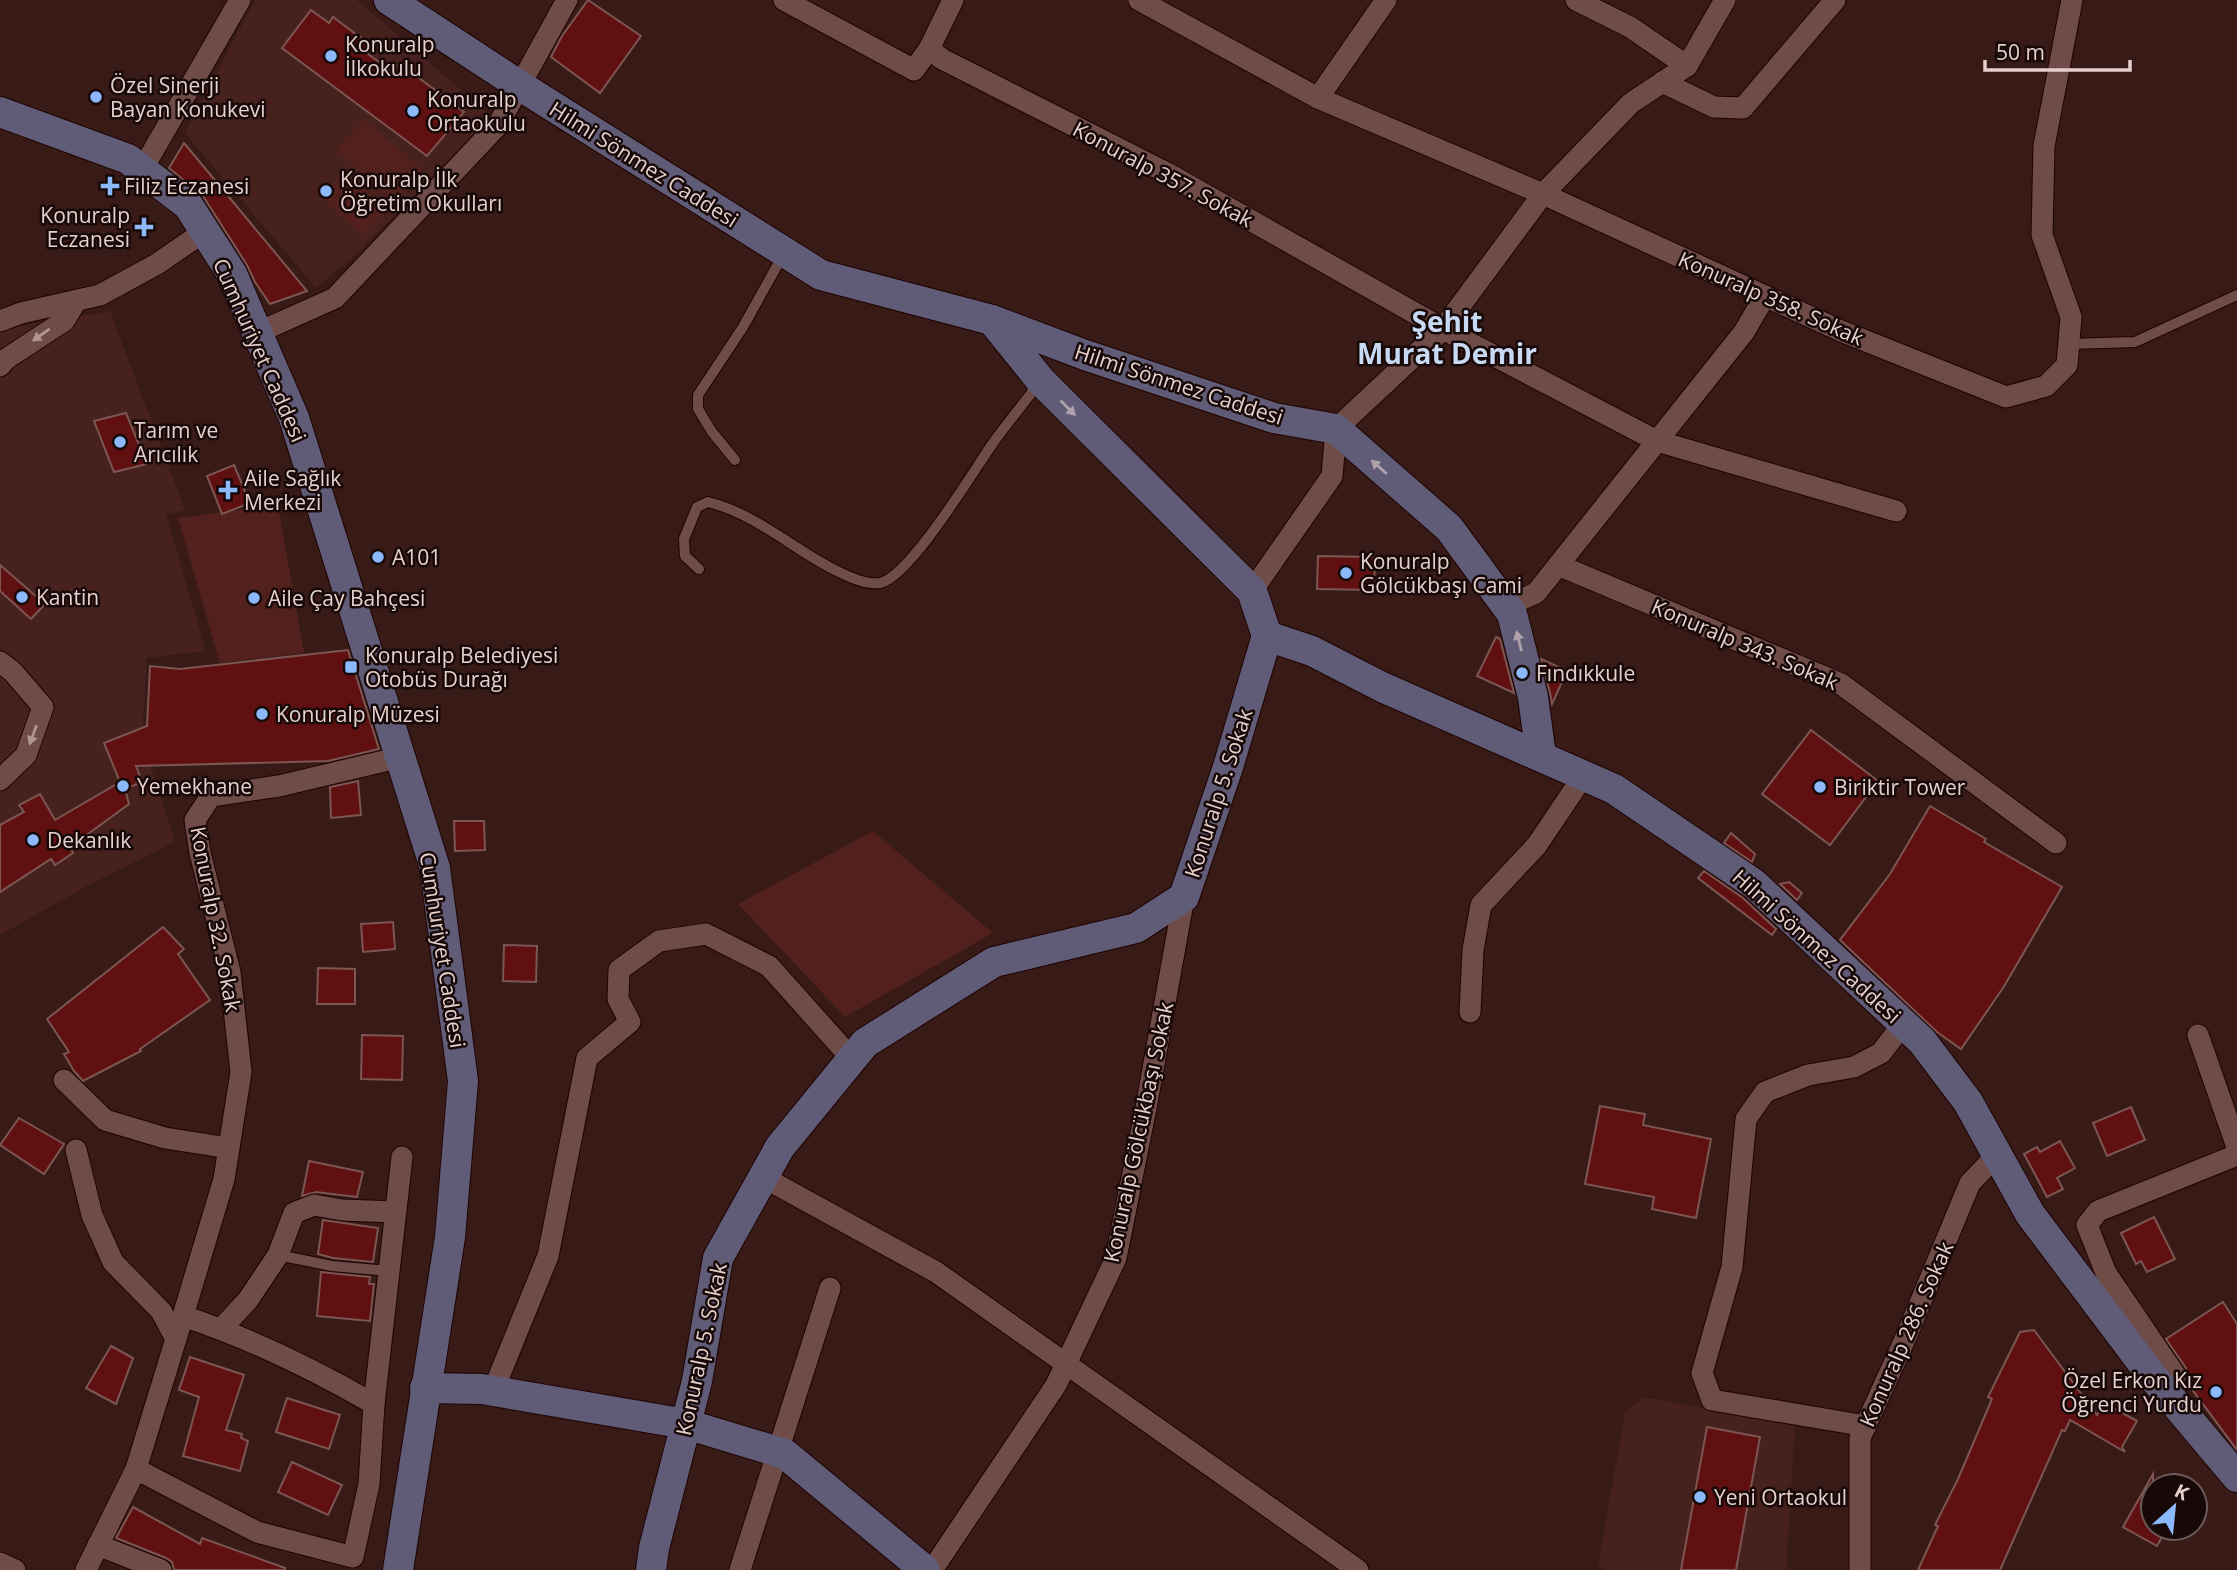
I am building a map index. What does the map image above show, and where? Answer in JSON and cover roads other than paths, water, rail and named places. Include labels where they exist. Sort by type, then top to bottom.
[{"type":"street","points":[[142,170],[240,0]]},
{"type":"street","name":"Hilmi Sönmez Caddesi","points":[[389,0],[821,275],[992,320],[1085,355],[1274,418],[1336,429]]},
{"type":"street","points":[[257,333],[335,298],[499,125],[568,0]]},
{"type":"street","points":[[784,0],[914,70],[929,49],[953,0]]},
{"type":"street","name":"Konuralp 358. Sokak","points":[[1139,0],[1318,97],[1543,194],[1842,331],[2006,397],[2046,386],[2067,365],[2070,317],[2042,235],[2044,146],[2072,0]]},
{"type":"street","points":[[1318,97],[1386,0]]},
{"type":"street","points":[[1576,0],[1630,27],[1687,66]]},
{"type":"street","points":[[1252,591],[1332,476],[1336,429],[1443,329],[1543,194],[1631,103],[1687,66],[1726,0]]},
{"type":"street","points":[[1662,82],[1714,107],[1743,108],[1835,0]]},
{"type":"street","name":"Konuralp 357. Sokak","points":[[929,49],[942,60],[1167,173],[1443,329],[1657,441],[1896,511]]},
{"type":"street","name":"Cumhuriyet Caddesi","points":[[0,112],[128,159],[188,205],[232,274],[294,418],[435,868],[463,1081],[450,1237],[398,1570]]},
{"type":"street","points":[[0,321],[100,295],[157,264],[205,231]]},
{"type":"street","points":[[1506,606],[1535,593],[1744,332],[1765,296]]},
{"type":"street","points":[[0,366],[6,359],[64,321],[76,301]]},
{"type":"street","points":[[992,320],[1041,381],[1252,591],[1267,636]]},
{"type":"street","points":[[1336,429],[1449,528],[1512,614],[1533,697],[1541,756]]},
{"type":"street","name":"Konuralp 343. Sokak","points":[[1558,565],[1841,684],[2056,843]]},
{"type":"street","name":"Hilmi Sönmez Caddesi","points":[[1267,636],[1312,651],[1382,687],[1614,789],[1754,884],[1922,1041],[1968,1102],[2030,1214],[2174,1402],[2237,1477]]},
{"type":"street","name":"Konuralp 5. Sokak","points":[[651,1570],[654,1548],[697,1381],[718,1258],[780,1147],[865,1043],[994,962],[1136,928],[1184,897],[1228,767],[1267,636]]},
{"type":"street","points":[[0,662],[43,707],[26,755],[0,780]]},
{"type":"street","name":"Konuralp 32. Sokak","points":[[86,1570],[136,1469],[224,1179],[241,1072],[230,972],[200,853],[195,820],[211,796],[279,786],[401,757]]},
{"type":"street","points":[[1470,1012],[1473,950],[1481,905],[1537,845],[1584,775]]},
{"type":"street","name":"Konuralp Gölcükbaşı Sokak","points":[[932,1570],[1056,1384],[1116,1258],[1184,897]]},
{"type":"street","points":[[493,1391],[548,1256],[587,1058],[630,1022],[618,999],[619,970],[659,941],[706,934],[769,966],[852,1059]]},
{"type":"street","points":[[1866,1426],[1712,1400],[1702,1373],[1732,1267],[1746,1119],[1765,1092],[1808,1074],[1854,1068],[1881,1053],[1903,1023]]},
{"type":"street","points":[[2198,1035],[2237,1147]]},
{"type":"street","points":[[64,1080],[105,1120],[165,1138],[229,1147]]},
{"type":"street","points":[[75,1150],[92,1215],[113,1262],[161,1311],[176,1339]]},
{"type":"street","points":[[2174,1402],[2175,1375],[2106,1273],[2087,1224],[2098,1211],[2237,1155]]},
{"type":"street","name":"Konuralp 286. Sokak","points":[[1860,1570],[1860,1438],[1970,1183],[1997,1156]]},
{"type":"street","points":[[136,1469],[257,1532],[354,1563],[369,1483],[374,1404],[402,1157]]},
{"type":"street","points":[[763,1177],[936,1272],[1358,1570]]},
{"type":"street","points":[[221,1329],[247,1300],[278,1255],[294,1213],[314,1205],[342,1210],[395,1212]]},
{"type":"street","points":[[740,1570],[830,1288]]},
{"type":"street","points":[[183,1316],[221,1329],[321,1374],[374,1404]]},
{"type":"street","points":[[425,1388],[493,1391],[686,1424],[785,1454],[925,1570]]},
{"type":"street","points":[[98,1545],[161,1570]]},
{"type":"street","points":[[0,1563],[15,1570]]},
{"type":"lane","points":[[735,460],[712,432],[698,409],[698,395],[743,327],[784,252]]},
{"type":"lane","points":[[2068,344],[2135,342],[2237,295]]},
{"type":"lane","points":[[699,569],[685,556],[684,539],[697,507],[708,502],[726,506],[838,572],[863,582],[881,583],[903,568],[929,536],[995,441],[1041,381]]},
{"type":"lane","points":[[278,1255],[332,1266],[390,1271]]},
{"type":"place","name":"Konuralp İlkokulu","points":[[331,56]]},
{"type":"place","name":"Özel Sinerji Bayan Konukevi","points":[[96,97]]},
{"type":"place","name":"Konuralp Ortaokulu","points":[[413,111]]},
{"type":"place","name":"Filiz Eczanesi","points":[[110,186]]},
{"type":"place","name":"Konuralp İlk Öğretim Okulları","points":[[326,191]]},
{"type":"place","name":"Konuralp Eczanesi","points":[[144,227]]},
{"type":"place","name":"Tarım ve Arıcılık","points":[[120,442]]},
{"type":"place","name":"Aile Sağlık Merkezi","points":[[228,490]]},
{"type":"place","name":"A101","points":[[378,557]]},
{"type":"place","name":"Konuralp Gölcükbaşı Cami","points":[[1346,573]]},
{"type":"place","name":"Kantin","points":[[22,597]]},
{"type":"place","name":"Aile Çay Bahçesi","points":[[254,598]]},
{"type":"place","name":"Konuralp Belediyesi Otobüs Durağı","points":[[351,667]]},
{"type":"place","name":"Fındıkkule","points":[[1522,673]]},
{"type":"place","name":"Konuralp Müzesi","points":[[262,714]]},
{"type":"place","name":"Yemekhane","points":[[123,786]]},
{"type":"place","name":"Biriktir Tower","points":[[1820,787]]},
{"type":"place","name":"Dekanlık","points":[[33,840]]},
{"type":"place","name":"Özel Erkon Kız Öğrenci Yurdu","points":[[2216,1392]]},
{"type":"place","name":"Yeni Ortaokul","points":[[1700,1497]]},
{"type":"district","name":"Şehit Murat Demir","points":[[1447,337]]}]
